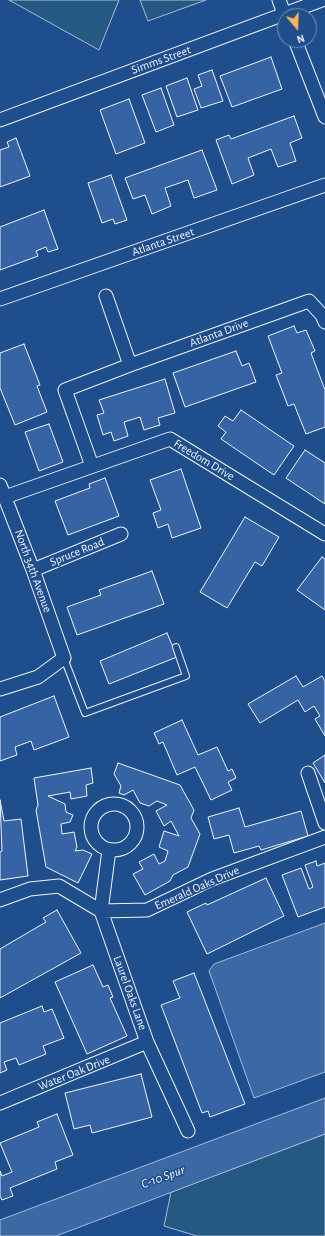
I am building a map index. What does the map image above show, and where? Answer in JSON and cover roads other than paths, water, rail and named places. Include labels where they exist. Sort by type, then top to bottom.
[{"type":"street","name":"Simms Street","points":[[302,8],[322,0]]},
{"type":"street","name":"Simms Street","points":[[0,120],[277,18]]},
{"type":"street","points":[[298,48],[325,116]]},
{"type":"street","name":"Atlanta Street","points":[[0,299],[325,185]]},
{"type":"street","points":[[106,296],[130,365]]},
{"type":"street","name":"Atlanta Drive","points":[[92,466],[65,390],[130,365],[309,302],[322,315],[325,322]]},
{"type":"street","name":"Freedom Drive","points":[[2,491],[92,466],[170,439],[325,534]]},
{"type":"street","name":"North 34th Avenue","points":[[2,491],[33,570],[64,658]]},
{"type":"street","name":"Spruce Road","points":[[33,570],[121,534]]},
{"type":"street","points":[[0,689],[38,677],[64,658]]},
{"type":"street","points":[[308,773],[325,823]]},
{"type":"street","name":"Emerald Oaks Drive","points":[[101,911],[147,910],[212,879],[325,837]]},
{"type":"street","name":"Laurel Oaks Lane","points":[[110,850],[101,911],[147,1042],[188,1131]]},
{"type":"street","points":[[2,897],[30,889],[59,886],[101,911]]},
{"type":"street","name":"Water Oak Drive","points":[[0,1103],[147,1042]]},
{"type":"lane","points":[[64,658],[85,713],[186,676],[176,647]]},
{"type":"water","points":[[325,923],[325,1072],[254,1098],[209,971],[214,964]]},
{"type":"water","name":"C-10 Spur","points":[[325,1098],[325,1134],[56,1236],[0,1236],[0,1220]]}]
